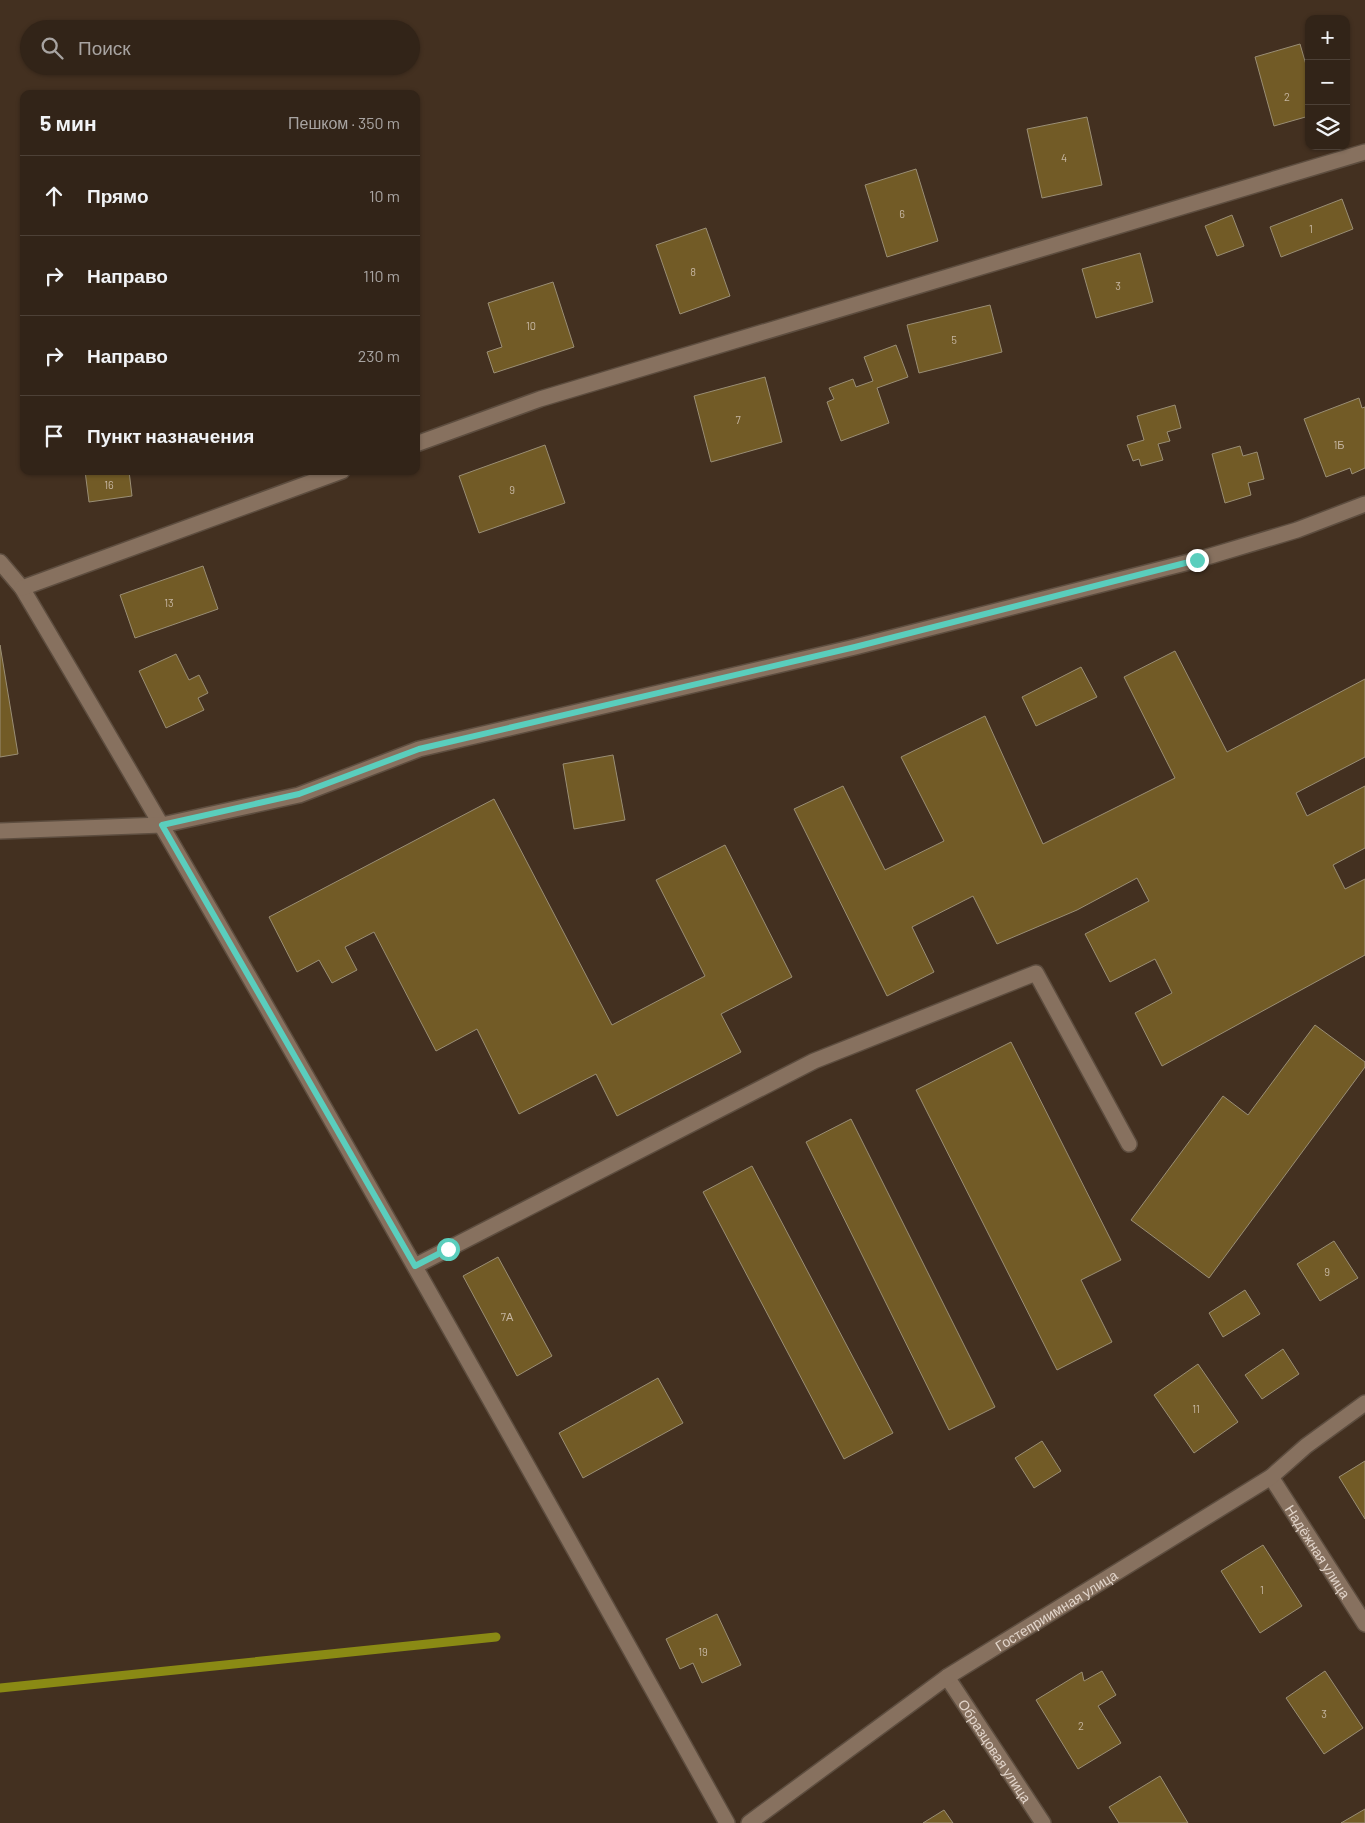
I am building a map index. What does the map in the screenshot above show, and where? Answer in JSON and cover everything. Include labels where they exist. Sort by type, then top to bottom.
[{"type":"street","points":[[420,443],[540,399],[1365,152]]},
{"type":"street","points":[[22,588],[331,475]]},
{"type":"street","points":[[0,830],[162,825],[299,794],[419,749],[855,647],[1197,560],[1297,530],[1365,504]]},
{"type":"street","points":[[0,562],[22,588],[162,825],[530,1468],[728,1823]]},
{"type":"street","points":[[415,1266],[814,1061],[1036,973],[1129,1144]]},
{"type":"street","name":"Гостеприимная улица","points":[[749,1823],[947,1677],[1271,1477],[1306,1446],[1365,1402]]},
{"type":"street","name":"Надёжная улица","points":[[1271,1477],[1365,1624]]},
{"type":"street","name":"Образцовая улица","points":[[947,1677],[1043,1823]]},
{"type":"building","points":[[1300,44],[1305,61],[1305,117],[1274,126],[1255,57]]},
{"type":"building","points":[[1087,117],[1102,185],[1042,198],[1027,129]]},
{"type":"building","points":[[916,169],[938,241],[887,257],[865,185]]},
{"type":"building","points":[[1342,199],[1353,229],[1281,257],[1270,227]]},
{"type":"building","points":[[1232,215],[1244,246],[1217,256],[1205,226]]},
{"type":"building","points":[[706,228],[730,296],[680,314],[656,245]]},
{"type":"building","points":[[1140,253],[1153,302],[1096,318],[1082,269]]},
{"type":"building","points":[[553,282],[574,347],[494,373],[487,352],[502,347],[488,303]]},
{"type":"building","points":[[990,305],[1002,352],[919,373],[907,325]]},
{"type":"building","points":[[896,345],[908,377],[877,388],[889,423],[841,441],[827,402],[834,399],[829,388],[853,379],[856,387],[873,381],[864,357]]},
{"type":"building","points":[[765,377],[782,442],[711,462],[694,396]]},
{"type":"building","points":[[1359,398],[1362,408],[1365,407],[1365,468],[1352,474],[1350,468],[1326,477],[1304,419]]},
{"type":"building","points":[[1175,405],[1181,428],[1167,432],[1170,441],[1158,444],[1163,460],[1141,466],[1139,459],[1133,461],[1127,445],[1144,440],[1137,416]]},
{"type":"building","points":[[545,445],[565,503],[479,533],[459,476]]},
{"type":"building","points":[[1240,446],[1243,456],[1257,452],[1264,479],[1248,483],[1251,495],[1225,503],[1212,454]]},
{"type":"building","points":[[86,475],[129,475],[132,496],[89,502]]},
{"type":"building","points":[[203,566],[218,609],[135,638],[120,595]]},
{"type":"building","points":[[0,645],[18,754],[0,757]]},
{"type":"building","points":[[1175,651],[1227,752],[1365,679],[1365,757],[1296,793],[1307,816],[1365,786],[1365,848],[1333,865],[1345,889],[1365,879],[1365,955],[1162,1066],[1135,1013],[1172,993],[1155,959],[1110,982],[1085,934],[1149,901],[1137,878],[1077,910],[997,944],[973,896],[912,927],[934,972],[887,996],[794,809],[843,786],[885,870],[944,841],[901,757],[985,716],[1043,844],[1175,778],[1124,677]]},
{"type":"building","points":[[176,654],[189,680],[199,675],[208,693],[198,698],[204,710],[166,728],[139,671]]},
{"type":"building","points":[[1081,667],[1097,697],[1036,726],[1022,697]]},
{"type":"building","points":[[613,755],[625,820],[574,829],[563,764]]},
{"type":"building","points":[[494,799],[612,1025],[705,976],[656,880],[725,845],[792,977],[721,1014],[741,1052],[617,1116],[596,1074],[519,1114],[477,1029],[436,1051],[374,932],[345,947],[357,970],[332,983],[319,960],[297,972],[269,917]]},
{"type":"building","points":[[1315,1025],[1365,1062],[1365,1067],[1209,1278],[1131,1220],[1223,1096],[1248,1115]]},
{"type":"building","points":[[1011,1042],[1121,1260],[1081,1280],[1112,1342],[1057,1370],[916,1090]]},
{"type":"building","points":[[851,1119],[995,1407],[949,1430],[806,1142]]},
{"type":"building","points":[[752,1166],[893,1433],[844,1459],[703,1192]]},
{"type":"building","points":[[1334,1241],[1358,1278],[1320,1301],[1297,1264]]},
{"type":"building","points":[[498,1257],[552,1356],[517,1376],[463,1276]]},
{"type":"building","points":[[1245,1290],[1260,1314],[1223,1337],[1209,1313]]},
{"type":"building","points":[[1283,1349],[1299,1374],[1262,1399],[1245,1375]]},
{"type":"building","points":[[1198,1364],[1238,1422],[1194,1453],[1154,1395]]},
{"type":"building","points":[[658,1378],[683,1423],[583,1478],[559,1433]]},
{"type":"building","points":[[1042,1441],[1061,1471],[1034,1488],[1015,1458]]},
{"type":"building","points":[[1365,1461],[1365,1519],[1339,1477]]},
{"type":"building","points":[[1263,1545],[1302,1606],[1260,1633],[1221,1571]]},
{"type":"building","points":[[717,1614],[741,1665],[702,1683],[693,1663],[680,1669],[666,1639]]},
{"type":"building","points":[[1102,1671],[1116,1695],[1098,1706],[1121,1743],[1078,1769],[1036,1700],[1082,1672],[1084,1681]]},
{"type":"building","points":[[1325,1671],[1363,1728],[1324,1754],[1286,1698]]},
{"type":"building","points":[[1160,1776],[1188,1823],[1119,1823],[1109,1807]]},
{"type":"building","points":[[1365,1809],[1365,1823],[1341,1823]]},
{"type":"building","points":[[944,1810],[953,1823],[923,1823]]},
{"type":"waterway","points":[[0,1688],[496,1637]]},
{"type":"route","points":[[448,1249],[415,1266],[162,825],[299,794],[419,749],[855,647],[1197,560]]}]
